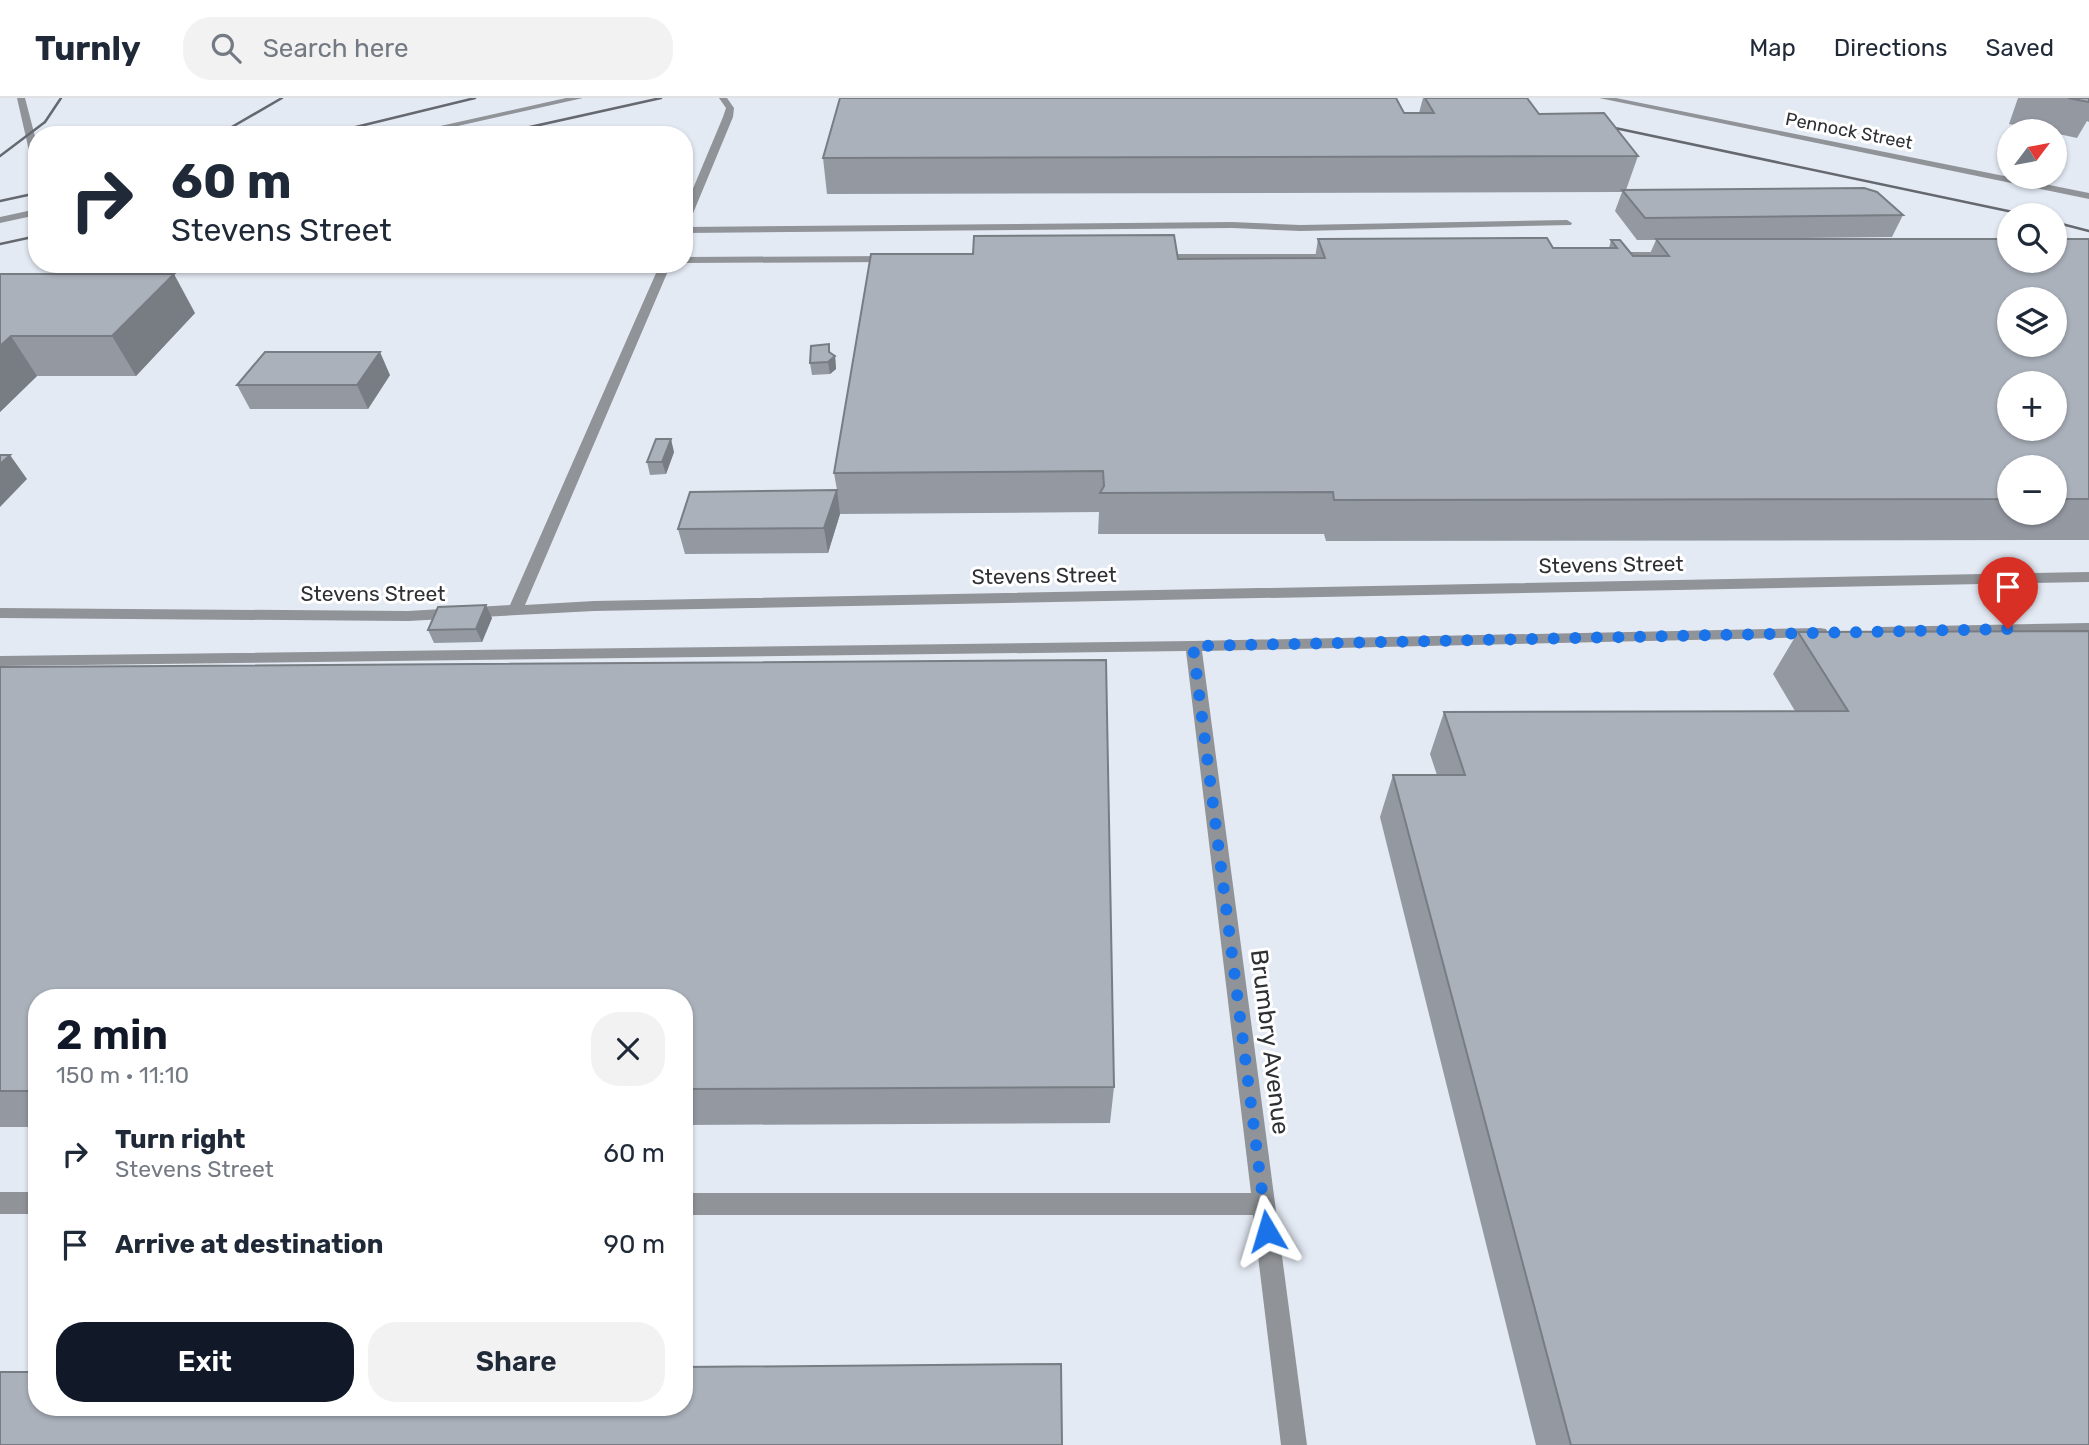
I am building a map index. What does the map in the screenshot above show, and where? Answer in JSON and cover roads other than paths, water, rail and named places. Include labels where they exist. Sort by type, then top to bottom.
[{"type":"street","points":[[21,98],[28,127]]},
{"type":"street","points":[[447,126],[579,98]]},
{"type":"street","points":[[693,201],[728,117],[730,108],[723,98]]},
{"type":"street","name":"Pennock Street","points":[[1603,98],[2089,196]]},
{"type":"street","points":[[0,220],[28,214]]},
{"type":"street","points":[[693,230],[1232,225],[1300,228],[1567,223]]},
{"type":"street","points":[[1591,255],[1688,255]]},
{"type":"street","points":[[1144,258],[1354,256]]},
{"type":"street","points":[[693,260],[907,259]]},
{"type":"street","points":[[516,611],[662,273]]},
{"type":"street","name":"Stevens Street","points":[[0,613],[408,616],[594,606],[2089,577]]},
{"type":"street","points":[[1868,632],[2089,628]]},
{"type":"street","points":[[0,661],[1193,646],[1841,633]]},
{"type":"street","name":"Brumbry Avenue","points":[[1193,646],[1294,1445]]},
{"type":"street","points":[[0,1203],[28,1203]]},
{"type":"street","points":[[693,1204],[1264,1204]]},
{"type":"railway","points":[[40,126],[61,98]]},
{"type":"railway","points":[[234,126],[282,98]]},
{"type":"railway","points":[[360,126],[475,98]]},
{"type":"railway","points":[[535,126],[661,98]]},
{"type":"railway","points":[[1596,124],[1997,209]]},
{"type":"railway","points":[[0,156],[28,135]]},
{"type":"railway","points":[[0,201],[28,195]]},
{"type":"railway","points":[[2067,225],[2089,231]]},
{"type":"railway","points":[[0,244],[28,238]]}]
